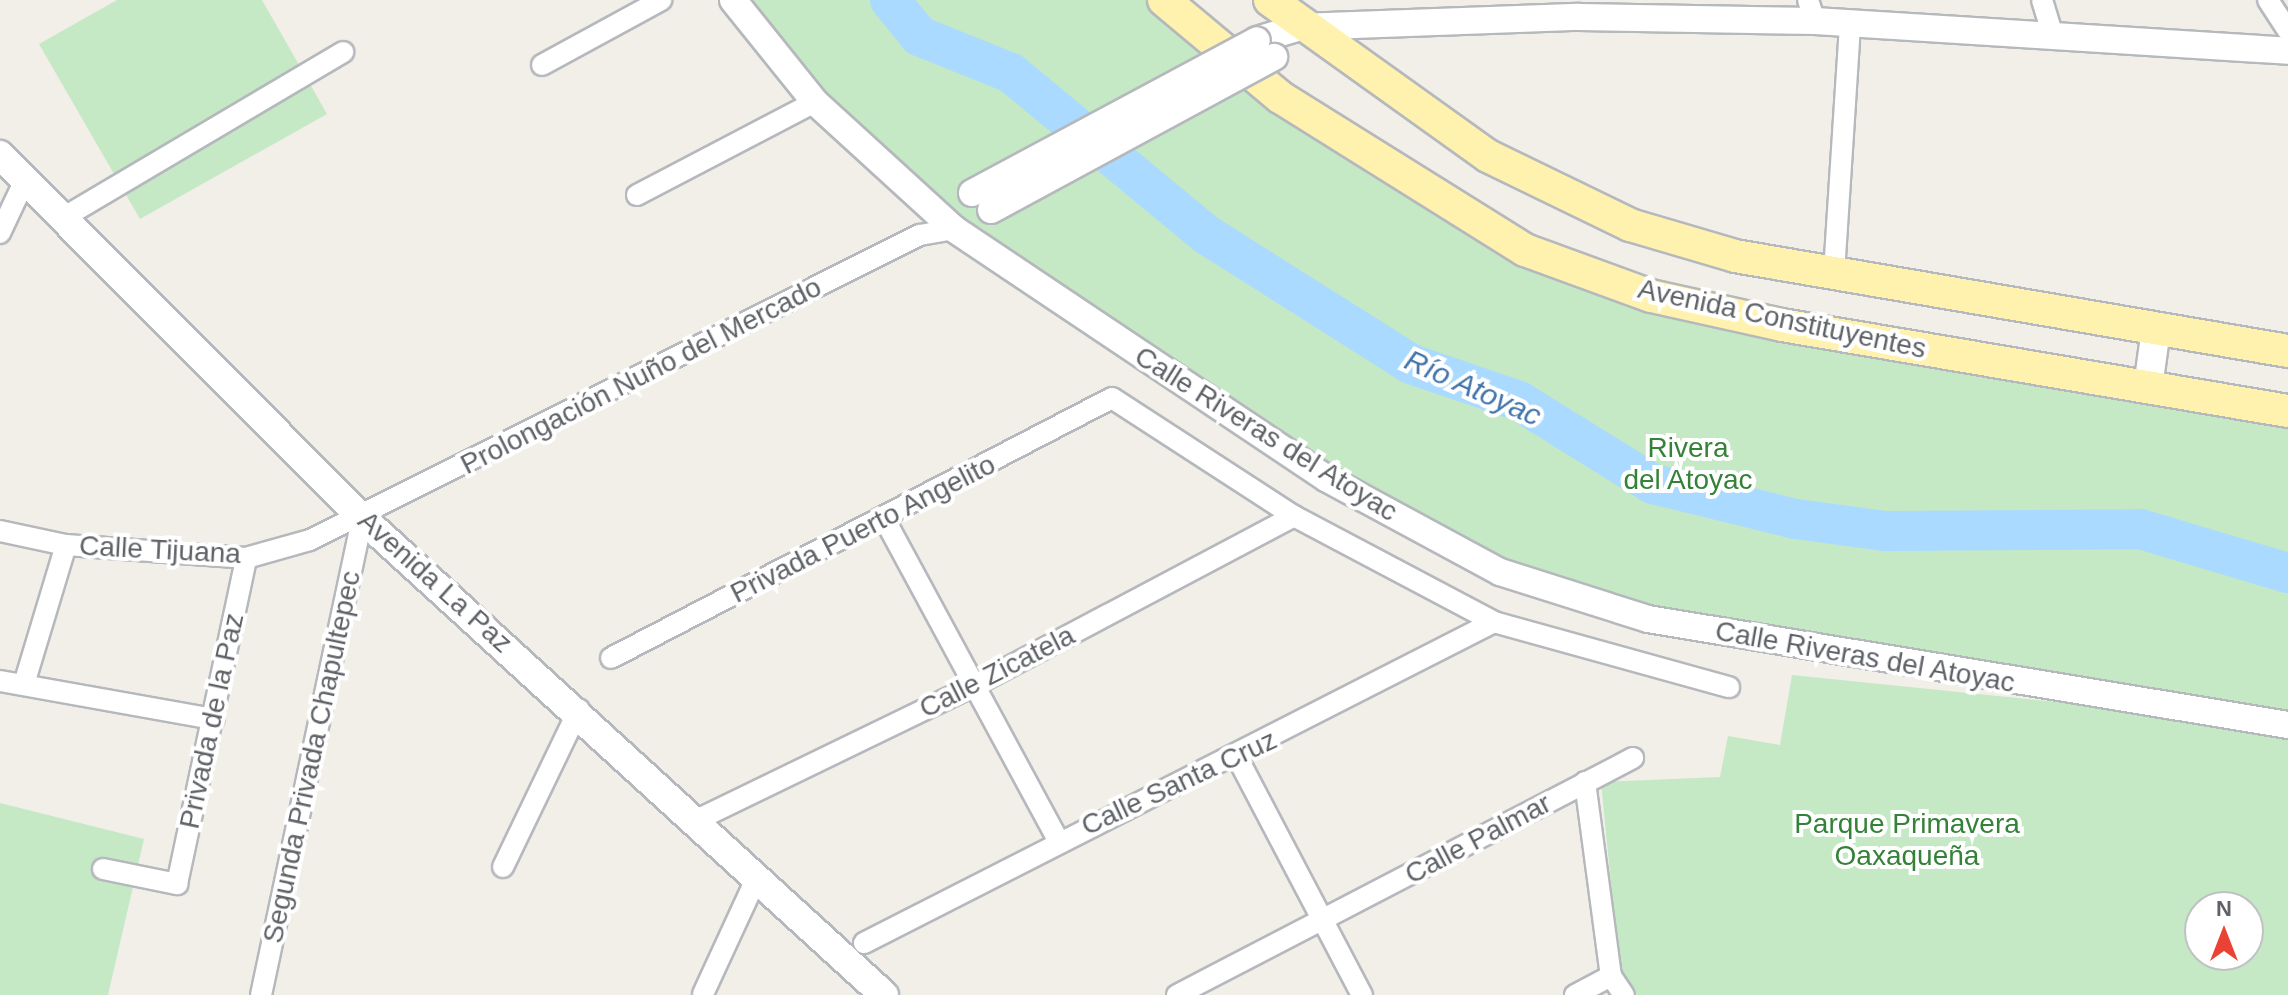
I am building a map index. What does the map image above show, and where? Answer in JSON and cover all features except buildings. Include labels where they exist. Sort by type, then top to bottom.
[{"type":"main road","name":"Avenida Constituyentes","points":[[1164,0],[1280,97],[1525,250],[1651,296],[1768,322],[2288,411]]},
{"type":"main road","name":"Avenida Constituyentes","points":[[1270,0],[1318,30],[1488,156],[1630,225],[1735,256],[2288,351]]},
{"type":"main road","name":"Avenida La Paz","points":[[0,155],[362,518],[579,709],[884,995]]},
{"type":"main road","points":[[2148,387],[2156,329]]},
{"type":"street","points":[[542,65],[661,0]]},
{"type":"street","name":"Calle Riveras del Atoyac","points":[[733,0],[815,102],[944,220],[1326,478],[1500,572],[1648,619],[2288,725]]},
{"type":"street","points":[[2042,0],[2052,33]]},
{"type":"street","points":[[2268,0],[2288,31]]},
{"type":"street","points":[[944,220],[1265,49],[1318,30],[1579,17],[1812,11],[1850,26],[2052,33],[2288,51]]},
{"type":"street","points":[[1834,273],[1850,26]]},
{"type":"street","points":[[61,219],[343,52]]},
{"type":"street","points":[[637,195],[815,102]]},
{"type":"street","points":[[0,233],[24,182]]},
{"type":"street","name":"Prolongación Nuño del Mercado","points":[[362,518],[920,235],[944,220]]},
{"type":"street","name":"Privada Puerto Angelito","points":[[611,658],[885,520],[1112,398],[1294,516]]},
{"type":"street","points":[[1294,516],[1494,622],[1729,687]]},
{"type":"street","name":"Calle Zicatela","points":[[697,820],[975,685],[1294,516]]},
{"type":"street","name":"Calle Tijuana","points":[[0,531],[66,545],[246,558],[362,518]]},
{"type":"street","name":"Segunda Privada Chapultepec","points":[[261,995],[362,518]]},
{"type":"street","points":[[885,520],[1058,840]]},
{"type":"street","points":[[24,684],[66,545]]},
{"type":"street","name":"Privada de la Paz","points":[[103,869],[177,884],[246,558]]},
{"type":"street","name":"Calle Santa Cruz","points":[[864,943],[1058,840],[1237,757],[1494,622]]},
{"type":"street","points":[[0,681],[214,719]]},
{"type":"street","points":[[503,867],[579,709]]},
{"type":"street","points":[[1237,757],[1362,995]]},
{"type":"street","name":"Calle Palmar","points":[[1177,995],[1633,758]]},
{"type":"street","points":[[1585,782],[1611,976],[1624,995]]},
{"type":"street","points":[[703,994],[757,877]]},
{"type":"street","points":[[1575,995],[1611,976]]},
{"type":"green space","points":[[117,0],[262,0],[327,114],[140,219],[39,44]]},
{"type":"green space","name":"Rivera del Atoyac","points":[[733,0],[1172,0],[1280,97],[1525,250],[1782,325],[2288,411],[2288,995],[1637,995],[1620,976],[1601,782],[1720,777],[1728,736],[1780,745],[1792,675],[2143,711],[1897,666],[1500,572],[1326,478],[954,229]]},
{"type":"green space","points":[[0,803],[144,839],[108,995],[0,995]]},
{"type":"waterway","name":"Río Atoyac","points":[[890,0],[919,36],[1011,73],[1207,235],[1411,364],[1519,401],[1653,484],[1796,519],[1885,531],[2140,529],[2288,573]]},
{"type":"park label","name":"Parque Primavera Oaxaqueña","points":[[1907,840]]}]
